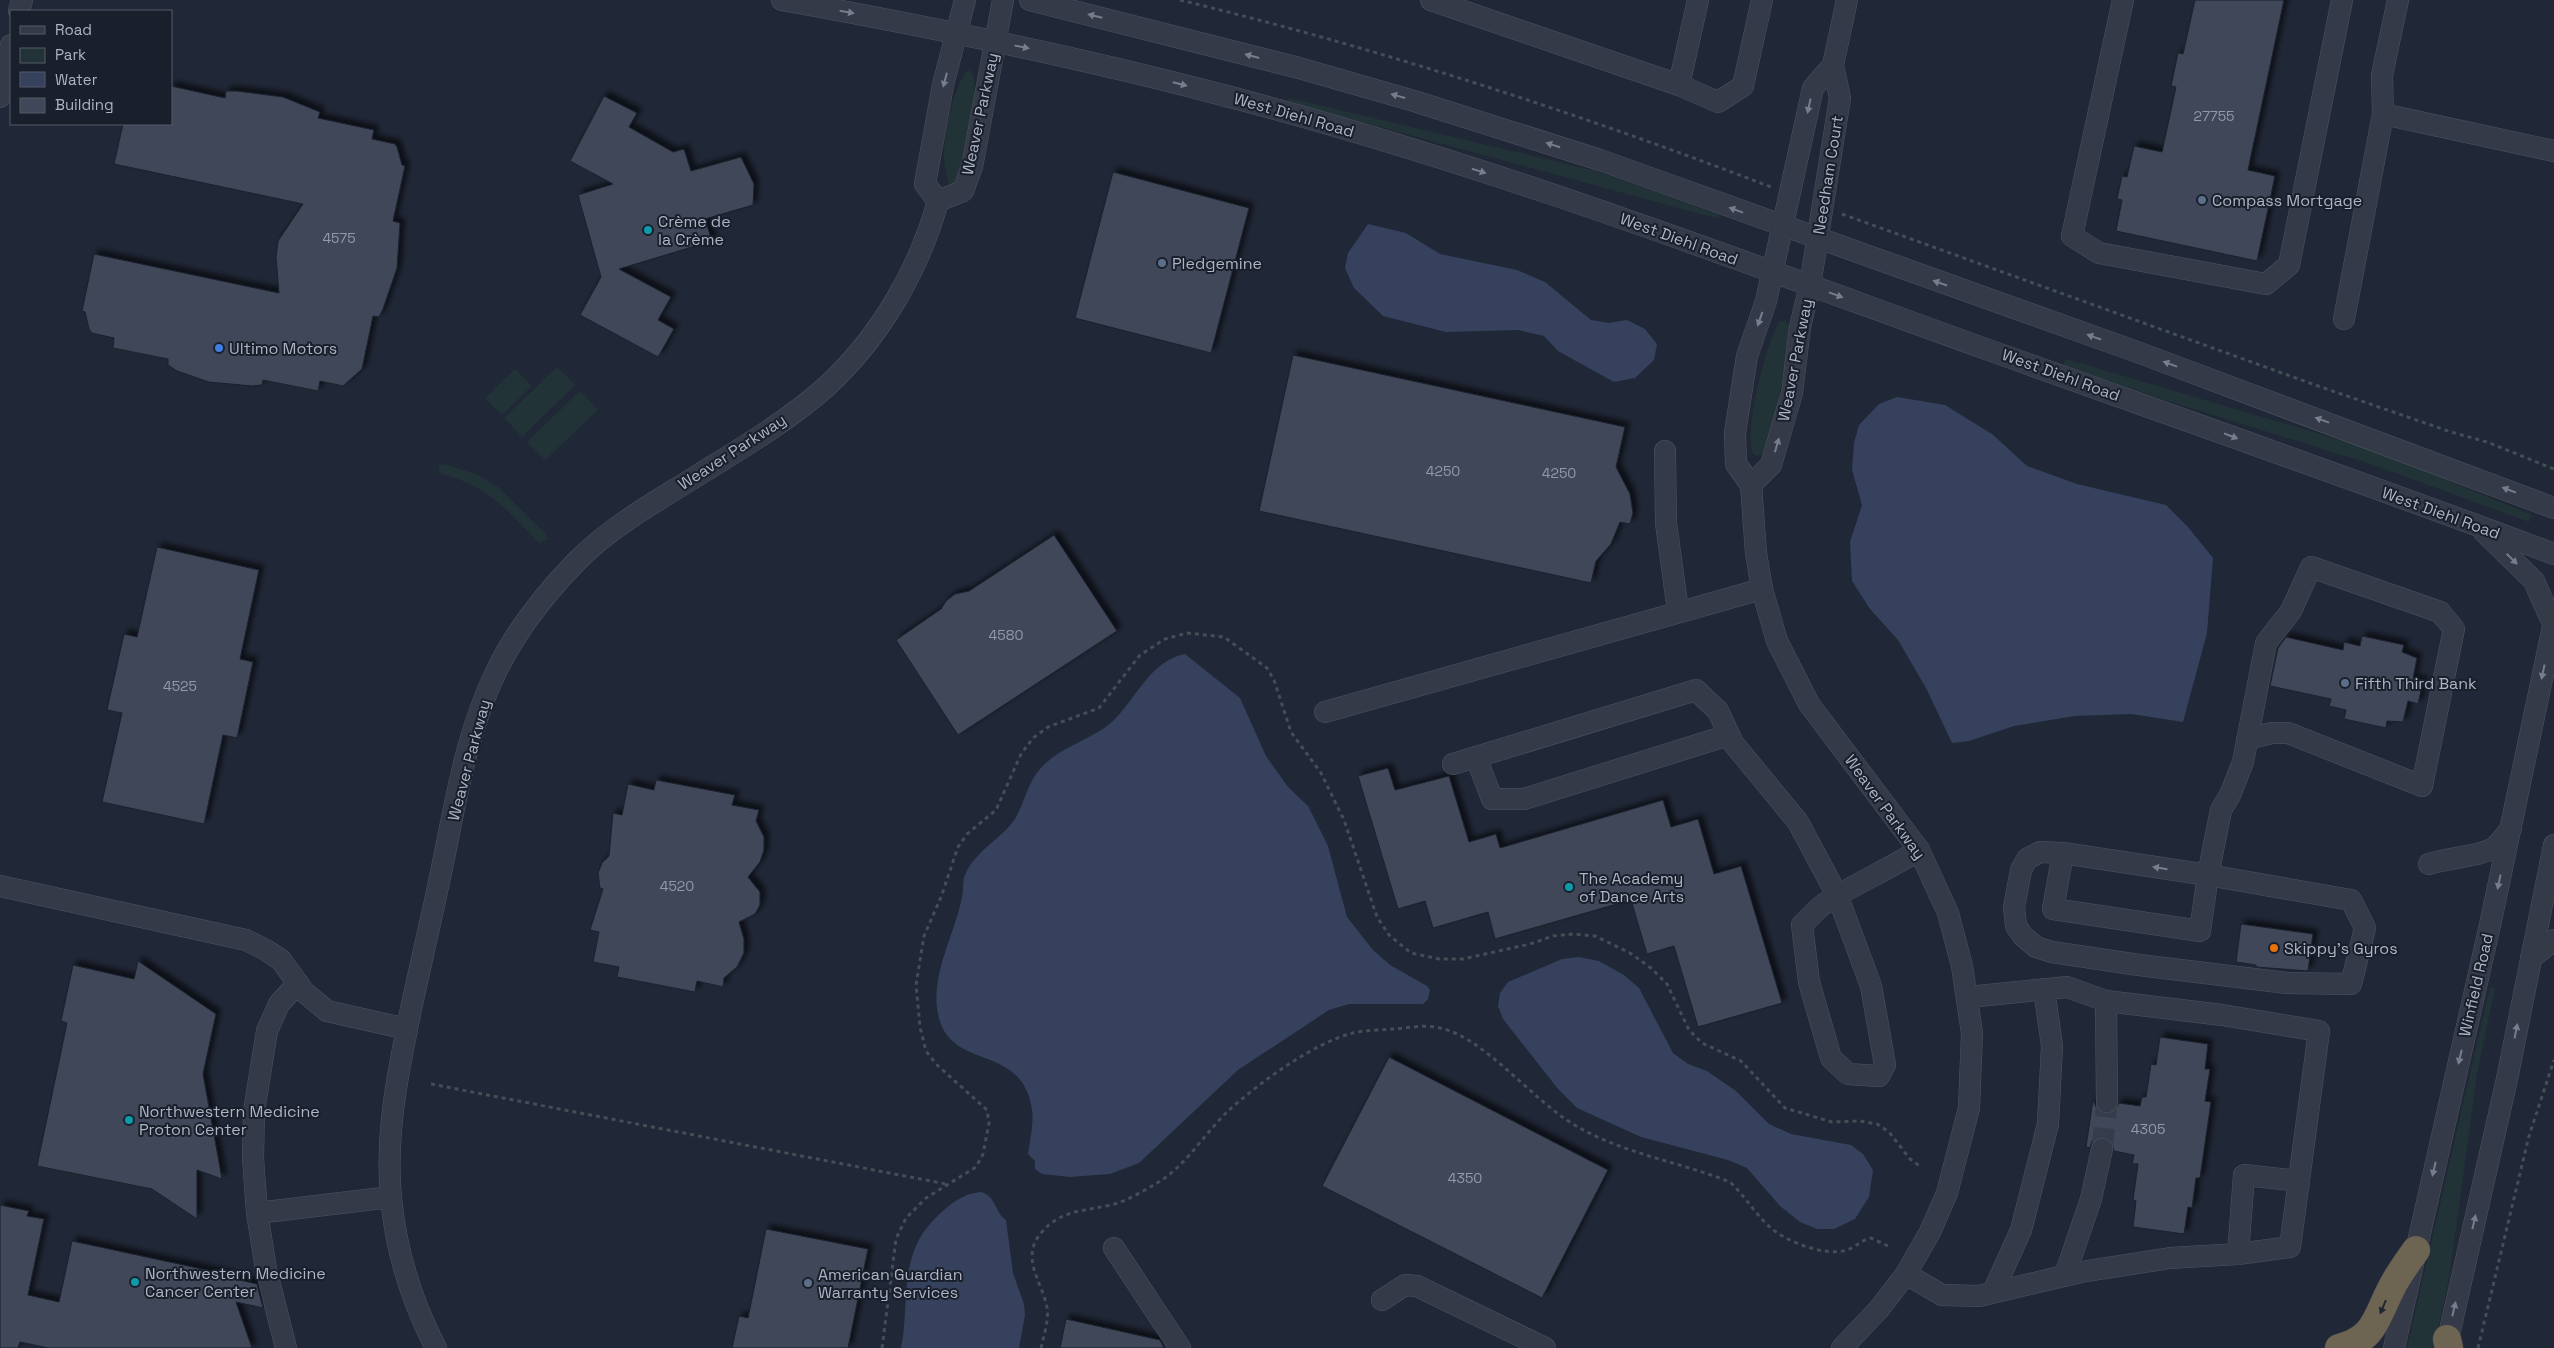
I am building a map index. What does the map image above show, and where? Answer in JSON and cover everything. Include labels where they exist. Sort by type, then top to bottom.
[{"type":"highway","points":[[2339,1348],[2368,1335],[2376,1324],[2391,1289],[2416,1250]]},
{"type":"street","name":"West Diehl Road","points":[[782,0],[995,41],[1214,92],[1585,205],[2186,419],[2554,554]]},
{"type":"street","points":[[938,201],[925,184],[943,85],[965,0]]},
{"type":"street","name":"Weaver Parkway","points":[[436,1348],[412,1292],[397,1238],[391,1198],[391,1111],[407,1029],[473,733],[494,674],[509,646],[542,599],[598,541],[781,421],[826,387],[872,336],[906,284],[929,234],[938,201],[962,191],[972,167],[1003,0]]},
{"type":"street","points":[[1030,0],[1188,38],[1414,101],[1600,160],[1818,240],[2149,356],[2554,508]]},
{"type":"street","points":[[1431,0],[1679,85],[1718,102],[1743,86],[1762,0]]},
{"type":"street","points":[[1679,85],[1698,0]]},
{"type":"street","name":"Needham Court","points":[[1810,285],[1840,98],[1833,65],[1846,0]]},
{"type":"street","points":[[2123,0],[2072,236],[2099,253],[2266,284],[2289,265],[2342,0]]},
{"type":"street","points":[[2344,319],[2382,114],[2382,75],[2398,0]]},
{"type":"street","points":[[0,96],[10,50]]},
{"type":"street","name":"Needham Court","points":[[1773,272],[1813,88],[1833,65]]},
{"type":"street","points":[[2382,114],[2554,150]]},
{"type":"street","points":[[1752,485],[1736,464],[1735,433],[1747,356],[1766,301],[1773,272]]},
{"type":"street","name":"Weaver Parkway","points":[[1810,285],[1800,327],[1792,393],[1781,431],[1771,465],[1752,485],[1755,545],[1762,589],[1777,641],[1809,704],[1919,850],[1948,913],[1962,966],[1972,1033],[1972,1066],[1967,1117],[1947,1193],[1930,1232],[1906,1274],[1879,1309],[1842,1348]]},
{"type":"street","points":[[1665,451],[1666,523],[1678,611]]},
{"type":"street","points":[[2477,526],[2534,581],[2554,623]]},
{"type":"street","points":[[2063,853],[2053,909],[2200,931],[2208,875],[2221,810],[2241,768],[2266,643],[2291,612],[2312,567],[2440,612],[2454,629],[2422,786],[2288,733],[2247,739]]},
{"type":"street","points":[[1325,712],[1678,611],[1762,589]]},
{"type":"street","name":"Winfield Road","points":[[2394,1348],[2511,828],[2554,623]]},
{"type":"street","points":[[1453,764],[1696,690],[1718,711],[1733,743],[1798,822],[1838,897],[1871,986],[1885,1065],[1879,1076],[1848,1074],[1831,1058],[1809,982],[1802,925],[1824,905],[1838,897],[1919,850]]},
{"type":"street","points":[[1476,757],[1492,799],[1524,799],[1729,735]]},
{"type":"street","points":[[2429,864],[2447,858],[2478,854],[2494,847],[2511,828]]},
{"type":"street","points":[[2447,1345],[2507,1079],[2554,845]]},
{"type":"street","points":[[2040,852],[2063,853],[2208,875],[2351,900],[2365,928],[2350,984],[2287,983],[2139,965],[2052,952],[2036,947],[2022,936],[2016,926],[2014,907],[2021,870],[2026,860],[2040,852]]},
{"type":"street","points":[[0,886],[246,940],[281,960],[304,992],[327,1011],[407,1029]]},
{"type":"street","points":[[2531,958],[2554,940]]},
{"type":"street","points":[[286,1348],[266,1269],[257,1213],[253,1158],[254,1111],[267,1031],[279,1004],[298,983]]},
{"type":"street","points":[[1906,1274],[1942,1295],[1979,1296],[2065,1275],[2170,1258],[2238,1254],[2290,1247],[2318,1030],[2222,1015],[2106,1001],[2068,987],[1968,997]]},
{"type":"street","points":[[1993,1292],[2021,1230],[2048,1124],[2052,1046],[2044,989]]},
{"type":"street","points":[[2106,1001],[2107,1102]]},
{"type":"street","points":[[2065,1275],[2091,1199],[2102,1149]]},
{"type":"street","points":[[2238,1254],[2244,1175],[2299,1181]]},
{"type":"street","points":[[257,1213],[391,1198]]},
{"type":"street","points":[[1114,1248],[1180,1348]]},
{"type":"street","points":[[1382,1300],[1405,1285],[1417,1286],[1545,1348]]},
{"type":"path","points":[[1180,0],[1307,34],[1522,98],[1706,162],[1790,194]]},
{"type":"path","points":[[1822,206],[2318,386],[2451,432],[2487,442],[2554,469]]},
{"type":"path","points":[[882,1348],[896,1239],[906,1218],[926,1198],[976,1168],[983,1154],[989,1123],[987,1110],[936,1064],[926,1051],[920,1027],[916,985],[924,936],[941,897],[958,847],[967,834],[996,810],[1021,754],[1033,738],[1048,727],[1099,708],[1140,655],[1165,639],[1188,633],[1224,636],[1267,668],[1274,680],[1291,732],[1321,773],[1344,820],[1377,917],[1389,935],[1411,953],[1439,959],[1462,959],[1530,944],[1553,936],[1573,934],[1595,936],[1630,953],[1651,968],[1667,984],[1689,1030],[1702,1042],[1741,1061],[1784,1108],[1832,1122],[1860,1120],[1877,1124],[1890,1132],[1910,1159],[1921,1167]]},
{"type":"path","points":[[1041,1348],[1048,1316],[1031,1257],[1033,1246],[1040,1234],[1059,1216],[1082,1208],[1112,1204],[1160,1181],[1202,1142],[1228,1112],[1293,1061],[1328,1041],[1354,1033],[1422,1026],[1439,1027],[1458,1033],[1479,1047],[1540,1101],[1578,1127],[1631,1151],[1730,1182],[1742,1193],[1772,1230],[1811,1249],[1826,1252],[1846,1250],[1871,1238],[1888,1246]]},
{"type":"path","points":[[2478,1348],[2524,1154],[2554,1060]]},
{"type":"path","points":[[431,1084],[947,1184]]},
{"type":"green space","points":[[967,71],[971,71],[975,91],[958,177],[955,184],[952,185],[948,183],[944,162],[946,136],[954,99],[962,78]]},
{"type":"green space","points":[[1289,98],[1596,171],[1720,215],[1719,219],[1288,102]]},
{"type":"green space","points":[[1780,321],[1785,321],[1789,326],[1783,375],[1777,406],[1763,454],[1755,456],[1751,447],[1751,431],[1757,390],[1768,347]]},
{"type":"green space","points":[[2066,359],[2374,450],[2532,515],[2529,522],[2371,464],[2165,400],[2063,365]]},
{"type":"green space","points":[[557,367],[575,385],[522,437],[504,418]]},
{"type":"green space","points":[[515,369],[532,386],[502,415],[485,398]]},
{"type":"green space","points":[[580,391],[598,410],[545,460],[527,442]]},
{"type":"green space","points":[[444,464],[476,474],[498,487],[546,534],[548,539],[539,543],[495,500],[471,484],[439,473],[439,465]]},
{"type":"green space","points":[[2490,987],[2495,988],[2477,1074],[2450,1273],[2434,1348],[2407,1348]]},
{"type":"water","points":[[1368,224],[1406,233],[1440,254],[1517,270],[1545,282],[1591,320],[1609,323],[1627,320],[1645,329],[1657,344],[1654,360],[1635,378],[1614,382],[1558,351],[1544,336],[1518,330],[1446,332],[1383,316],[1354,288],[1345,268],[1348,253]]},
{"type":"water","points":[[1897,397],[1945,405],[1992,434],[2027,466],[2077,484],[2166,505],[2188,527],[2213,558],[2207,633],[2183,722],[2131,714],[2075,716],[2014,726],[1969,741],[1952,743],[1926,688],[1898,640],[1870,609],[1852,581],[1850,542],[1862,505],[1852,470],[1854,443],[1859,425],[1879,404]]},
{"type":"water","points":[[1185,654],[1240,698],[1266,756],[1288,787],[1308,806],[1328,846],[1347,917],[1373,950],[1390,965],[1427,986],[1430,990],[1428,999],[1423,1004],[1349,1004],[1329,1010],[1238,1070],[1139,1163],[1110,1174],[1070,1177],[1042,1174],[1035,1169],[1035,1161],[1028,1154],[1032,1132],[1032,1109],[1025,1088],[1014,1074],[1001,1065],[956,1044],[945,1032],[938,1014],[937,984],[944,955],[959,911],[964,877],[974,861],[1015,819],[1030,784],[1043,766],[1060,753],[1107,726],[1123,710],[1154,671],[1173,658]]},
{"type":"water","points":[[1579,957],[1599,961],[1624,975],[1639,988],[1673,1053],[1688,1064],[1707,1071],[1736,1091],[1769,1124],[1791,1134],[1851,1145],[1863,1154],[1873,1170],[1869,1197],[1855,1219],[1834,1229],[1817,1229],[1800,1222],[1780,1206],[1747,1168],[1728,1160],[1641,1137],[1577,1108],[1558,1089],[1503,1019],[1498,1006],[1500,993],[1508,982],[1562,959]]},
{"type":"water","points":[[981,1192],[993,1201],[1002,1217],[1006,1220],[1013,1273],[1024,1304],[1025,1315],[1019,1348],[901,1348],[909,1270],[921,1235],[948,1206],[966,1195]]},
{"type":"building","points":[[2195,0],[2284,0],[2248,170],[2275,176],[2257,261],[2116,231],[2122,200],[2117,199],[2122,176],[2127,177],[2134,146],[2162,152],[2176,87],[2171,86],[2178,53],[2183,54]]},
{"type":"building","points":[[172,86],[225,98],[226,91],[283,97],[320,112],[318,118],[374,130],[372,139],[395,144],[402,165],[405,166],[393,221],[400,223],[397,268],[379,317],[373,316],[362,369],[343,386],[320,381],[318,391],[263,380],[262,385],[252,386],[209,382],[177,371],[168,365],[168,359],[113,348],[114,338],[92,333],[89,329],[85,312],[82,311],[94,254],[279,293],[276,257],[278,241],[303,204],[114,164],[123,125],[172,125]]},
{"type":"building","name":"Crème de la Crème","points":[[604,96],[637,113],[629,127],[673,152],[684,149],[691,171],[741,157],[754,184],[753,205],[705,219],[712,241],[619,269],[671,297],[658,320],[674,329],[658,357],[580,315],[601,277],[578,195],[613,184],[570,161]]},
{"type":"building","name":"Pledgemine","points":[[1113,172],[1249,208],[1211,353],[1075,318]]},
{"type":"building","points":[[1293,355],[1625,427],[1616,467],[1630,494],[1633,513],[1630,524],[1620,522],[1611,544],[1596,561],[1591,583],[1259,511]]},
{"type":"building","points":[[1054,535],[1117,631],[958,735],[896,640],[941,609],[946,601],[955,594],[969,591]]},
{"type":"building","points":[[157,547],[259,570],[240,659],[253,662],[237,738],[223,735],[204,824],[102,802],[122,713],[107,710],[124,634],[137,637]]},
{"type":"building","name":"Fifth Third Bank","points":[[2362,636],[2404,645],[2402,652],[2417,658],[2413,679],[2423,681],[2418,704],[2408,701],[2403,722],[2387,721],[2386,728],[2344,719],[2346,710],[2329,706],[2331,699],[2270,686],[2278,648],[2286,637],[2343,650],[2344,642],[2360,646]]},
{"type":"building","name":"The Academy of Dance Arts","points":[[1388,768],[1395,790],[1449,776],[1469,842],[1496,834],[1500,848],[1663,800],[1671,827],[1698,819],[1714,874],[1741,866],[1782,1003],[1698,1027],[1674,946],[1647,954],[1631,900],[1495,939],[1488,912],[1433,928],[1425,901],[1398,909],[1358,776]]},
{"type":"building","points":[[656,780],[735,795],[732,805],[759,810],[756,821],[764,837],[764,850],[760,862],[748,877],[760,892],[760,905],[755,914],[739,922],[744,939],[744,953],[737,967],[724,978],[723,987],[697,981],[695,992],[617,977],[619,967],[593,962],[599,932],[590,930],[603,889],[600,888],[598,873],[602,863],[609,856],[613,813],[622,815],[628,784],[654,790]]},
{"type":"building","name":"Skippy's Gyros","points":[[2241,924],[2313,934],[2308,971],[2256,967],[2256,965],[2236,962]]},
{"type":"building","name":"Northwestern Medicine Proton Center","points":[[138,961],[216,1014],[203,1074],[222,1179],[197,1170],[197,1219],[152,1189],[37,1166],[67,1023],[61,1021],[73,965],[134,979]]},
{"type":"building","points":[[2160,1037],[2208,1044],[2205,1069],[2210,1069],[2205,1101],[2211,1102],[2200,1178],[2196,1178],[2192,1208],[2188,1207],[2184,1234],[2133,1227],[2136,1201],[2133,1200],[2138,1164],[2132,1164],[2134,1155],[2114,1151],[2111,1140],[2104,1137],[2098,1137],[2092,1141],[2090,1148],[2086,1147],[2093,1100],[2097,1109],[2107,1114],[2114,1112],[2119,1103],[2140,1106],[2142,1097],[2146,1097],[2151,1064],[2156,1065]]},
{"type":"building","points":[[1389,1057],[1608,1170],[1542,1298],[1322,1186]]},
{"type":"building","name":"Northwestern Medicine Cancer Center","points":[[0,1205],[29,1211],[27,1216],[44,1219],[28,1295],[59,1302],[72,1241],[230,1275],[231,1278],[257,1284],[263,1308],[236,1302],[252,1348],[48,1348],[20,1342],[18,1348],[0,1348]]},
{"type":"building","name":"American Guardian Warranty Services","points":[[766,1229],[868,1249],[848,1348],[732,1348],[739,1316],[748,1318]]},
{"type":"building","points":[[1066,1319],[1160,1340],[1164,1348],[1060,1348]]},
{"type":"tunnel","points":[[2102,1149],[2107,1102]]},
{"type":"place","name":"Compass Mortgage","points":[[2202,200]]},
{"type":"place","name":"Crème de la Crème","points":[[648,230]]},
{"type":"place","name":"Pledgemine","points":[[1162,263]]},
{"type":"place","name":"Ultimo Motors","points":[[219,348]]},
{"type":"place","name":"Fifth Third Bank","points":[[2345,683]]},
{"type":"place","name":"The Academy of Dance Arts","points":[[1569,887]]},
{"type":"place","name":"Skippy's Gyros","points":[[2274,948]]},
{"type":"place","name":"Northwestern Medicine Proton Center","points":[[129,1120]]},
{"type":"place","name":"Northwestern Medicine Cancer Center","points":[[135,1282]]},
{"type":"place","name":"American Guardian Warranty Services","points":[[808,1283]]}]
